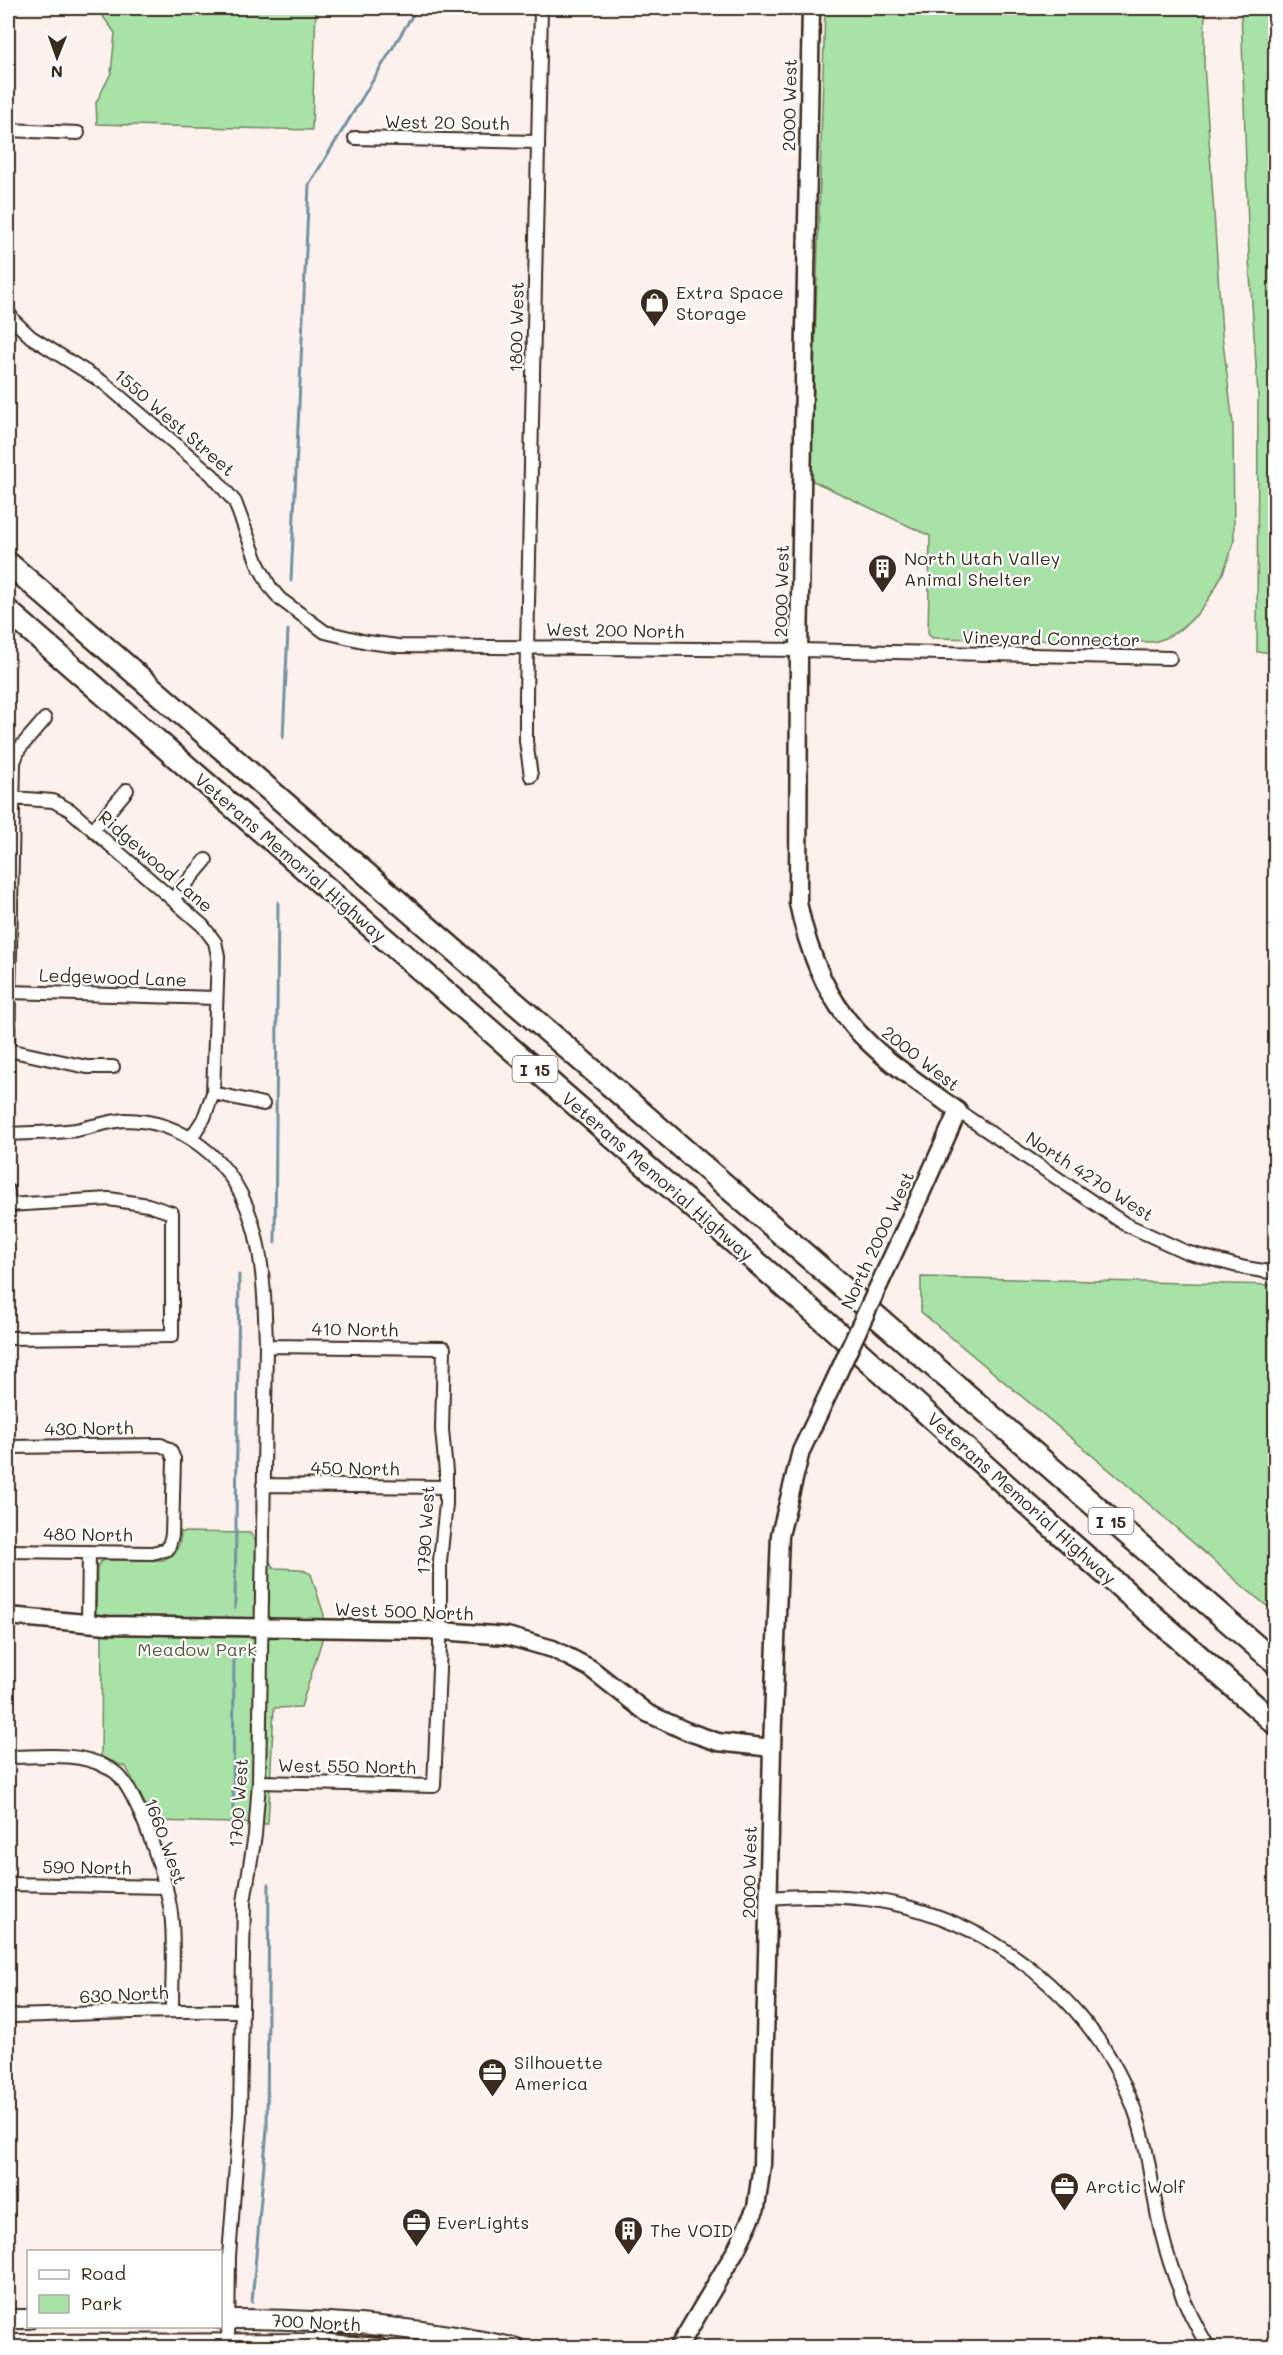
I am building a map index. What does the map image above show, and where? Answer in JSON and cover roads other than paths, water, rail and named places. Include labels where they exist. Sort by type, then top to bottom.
[{"type":"highway","name":"Veterans Memorial Highway","points":[[8,563],[1275,1663]]},
{"type":"highway","name":"Veterans Memorial Highway","points":[[8,611],[821,1318],[1058,1533],[1275,1724]]},
{"type":"main road","points":[[8,2319],[27,2319]]},
{"type":"main road","name":"700 North","points":[[224,2319],[308,2320],[384,2325],[442,2333],[517,2348]]},
{"type":"main road","name":"700 North","points":[[8,2344],[228,2342],[317,2343],[379,2348]]},
{"type":"street","name":"1800 West","points":[[531,776],[526,741],[527,647],[541,8]]},
{"type":"street","name":"2000 West","points":[[811,8],[799,650],[798,903],[805,937],[826,989],[869,1043],[958,1111]]},
{"type":"street","points":[[8,130],[78,133]]},
{"type":"street","name":"West 20 South","points":[[355,138],[538,142]]},
{"type":"street","name":"1550 West Street","points":[[8,312],[31,337],[104,383],[213,475],[235,502],[258,564],[270,587],[279,599],[304,617]]},
{"type":"street","name":"West 200 North","points":[[304,617],[325,632],[377,643],[405,646],[931,653]]},
{"type":"street","name":"Vineyard Connector","points":[[931,653],[1170,658]]},
{"type":"street","points":[[45,719],[16,755],[8,1048],[87,1067],[113,1067]]},
{"type":"street","points":[[93,830],[127,790]]},
{"type":"street","name":"Ridgewood Lane","points":[[14,798],[53,801],[70,810],[203,926],[215,942],[218,956],[213,1094],[204,1118],[191,1138]]},
{"type":"street","points":[[173,899],[206,860]]},
{"type":"street","name":"Ledgewood Lane","points":[[9,992],[216,998]]},
{"type":"street","points":[[213,1094],[262,1104]]},
{"type":"street","name":"North 2000 West","points":[[832,1386],[958,1111]]},
{"type":"street","name":"North 4270 West","points":[[958,1111],[1125,1224],[1186,1252],[1245,1268],[1275,1273]]},
{"type":"street","name":"1700 West","points":[[8,1134],[74,1130],[124,1120],[148,1122],[174,1129],[191,1138],[220,1162],[237,1184],[250,1213],[261,1266],[265,1298],[266,1346],[259,1782],[255,1835],[244,1902],[240,2114],[224,2319],[228,2342]]},
{"type":"street","points":[[8,1191],[8,1205],[109,1199],[148,1205],[172,1214],[172,1335],[8,1338]]},
{"type":"street","name":"410 North","points":[[266,1346],[444,1348]]},
{"type":"street","name":"1790 West","points":[[434,1786],[440,1631],[440,1561],[446,1487],[442,1430],[444,1348]]},
{"type":"street","name":"2000 West","points":[[678,2348],[736,2250],[756,2208],[762,2165],[772,1748],[780,1535],[801,1451],[832,1386]]},
{"type":"street","name":"430 North","points":[[8,1447],[161,1445],[170,1450],[174,1460],[172,1535],[168,1549]]},
{"type":"street","name":"450 North","points":[[263,1485],[446,1487]]},
{"type":"street","name":"480 North","points":[[8,1551],[152,1553],[168,1549]]},
{"type":"street","points":[[88,1624],[89,1552]]},
{"type":"street","name":"West 500 North","points":[[8,1616],[88,1624],[440,1631],[507,1636],[553,1648],[590,1668],[647,1713],[718,1742],[772,1748]]},
{"type":"street","name":"1660 West","points":[[8,1757],[88,1760],[106,1766],[120,1777],[140,1814],[166,1887],[172,1922],[172,2009]]},
{"type":"street","name":"West 550 North","points":[[259,1782],[434,1786]]},
{"type":"street","name":"590 North","points":[[8,1884],[166,1887]]},
{"type":"street","points":[[768,1898],[812,1896],[864,1899],[889,1902],[928,1913],[991,1940],[1022,1961],[1070,2004],[1104,2049],[1137,2117],[1149,2159],[1159,2222],[1169,2260],[1188,2308],[1209,2348]]},
{"type":"street","name":"630 North","points":[[8,2016],[101,2014],[172,2009],[242,2011]]},
{"type":"waterway","points":[[291,581],[309,185],[417,8]]},
{"type":"waterway","points":[[283,738],[288,630]]},
{"type":"waterway","points":[[275,1243],[278,902]]},
{"type":"waterway","points":[[235,1608],[239,1275]]},
{"type":"waterway","points":[[233,1832],[234,1650]]},
{"type":"waterway","points":[[252,2302],[267,2129],[269,1884]]},
{"type":"place","name":"Extra Space Storage","points":[[655,328]]},
{"type":"place","name":"North Utah Valley Animal Shelter","points":[[883,594]]},
{"type":"place","name":"Silhouette America","points":[[493,2098]]},
{"type":"place","name":"Arctic Wolf","points":[[1064,2212]]},
{"type":"place","name":"EverLights","points":[[416,2248]]},
{"type":"place","name":"The VOID","points":[[629,2256]]},
{"type":"park label","name":"Meadow Park","points":[[197,1649]]}]
